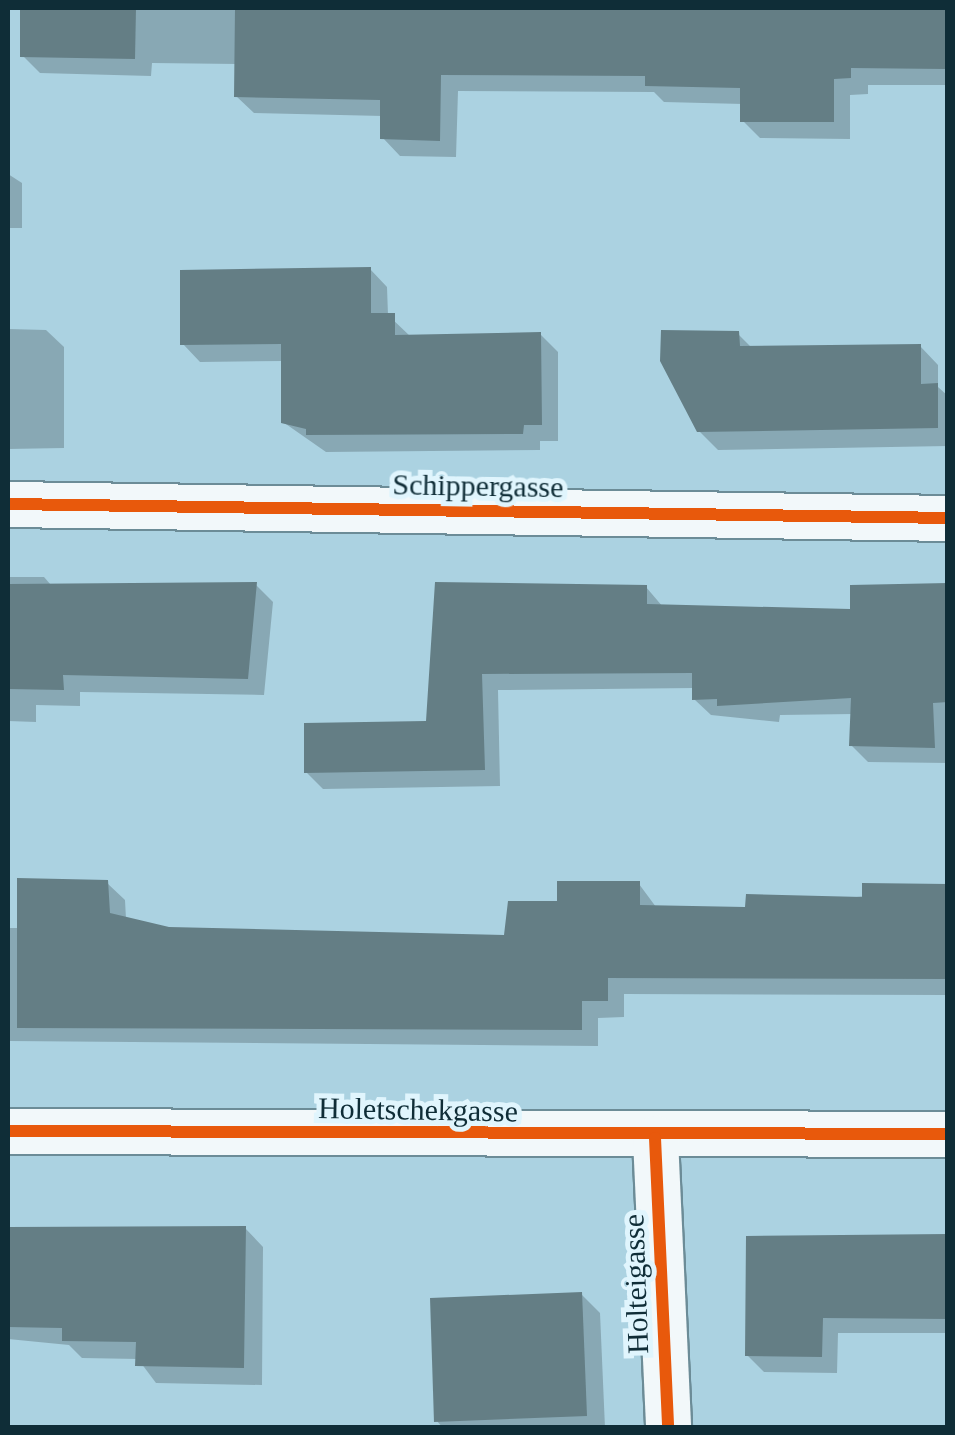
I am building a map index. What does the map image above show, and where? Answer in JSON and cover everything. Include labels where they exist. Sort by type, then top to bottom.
[{"type":"street","name":"Schippergasse","points":[[8,504],[948,518]]},
{"type":"street","name":"Holetschekgasse","points":[[8,1131],[655,1138],[948,1134]]},
{"type":"street","name":"Holteigasse","points":[[655,1138],[668,1428]]},
{"type":"building","points":[[20,8],[136,8],[135,59],[20,57]]},
{"type":"building","points":[[235,8],[945,8],[945,69],[851,68],[851,78],[834,79],[834,122],[740,122],[740,88],[645,86],[645,76],[441,75],[440,141],[380,139],[380,100],[234,97]]},
{"type":"building","points":[[371,267],[371,313],[395,313],[395,335],[541,332],[542,425],[524,425],[523,434],[306,435],[306,429],[281,423],[281,344],[180,345],[180,270]]},
{"type":"building","points":[[661,330],[739,331],[740,346],[921,344],[921,384],[938,383],[938,428],[697,432],[660,361]]},
{"type":"building","points":[[257,582],[248,679],[63,675],[64,690],[8,689],[8,584]]},
{"type":"building","points":[[435,582],[647,585],[647,604],[850,609],[850,585],[948,583],[948,702],[933,703],[935,748],[849,746],[851,698],[717,706],[717,699],[692,700],[692,673],[482,674],[485,770],[304,773],[304,723],[426,721]]},
{"type":"building","points":[[17,878],[108,880],[110,913],[169,927],[504,935],[508,901],[557,901],[557,881],[640,881],[640,905],[745,907],[746,894],[862,897],[862,883],[948,884],[948,979],[608,978],[608,1001],[582,1001],[582,1030],[17,1028]]},
{"type":"building","points":[[246,1226],[244,1368],[135,1366],[136,1342],[62,1341],[62,1328],[8,1327],[8,1227]]},
{"type":"building","points":[[948,1234],[948,1319],[823,1318],[822,1357],[745,1356],[746,1236]]},
{"type":"building","points":[[582,1292],[587,1416],[434,1422],[430,1298]]},
{"type":"cycle path","points":[[8,504],[948,518]]},
{"type":"cycle path","points":[[8,1131],[948,1134]]},
{"type":"cycle path","points":[[655,1138],[668,1428]]}]
